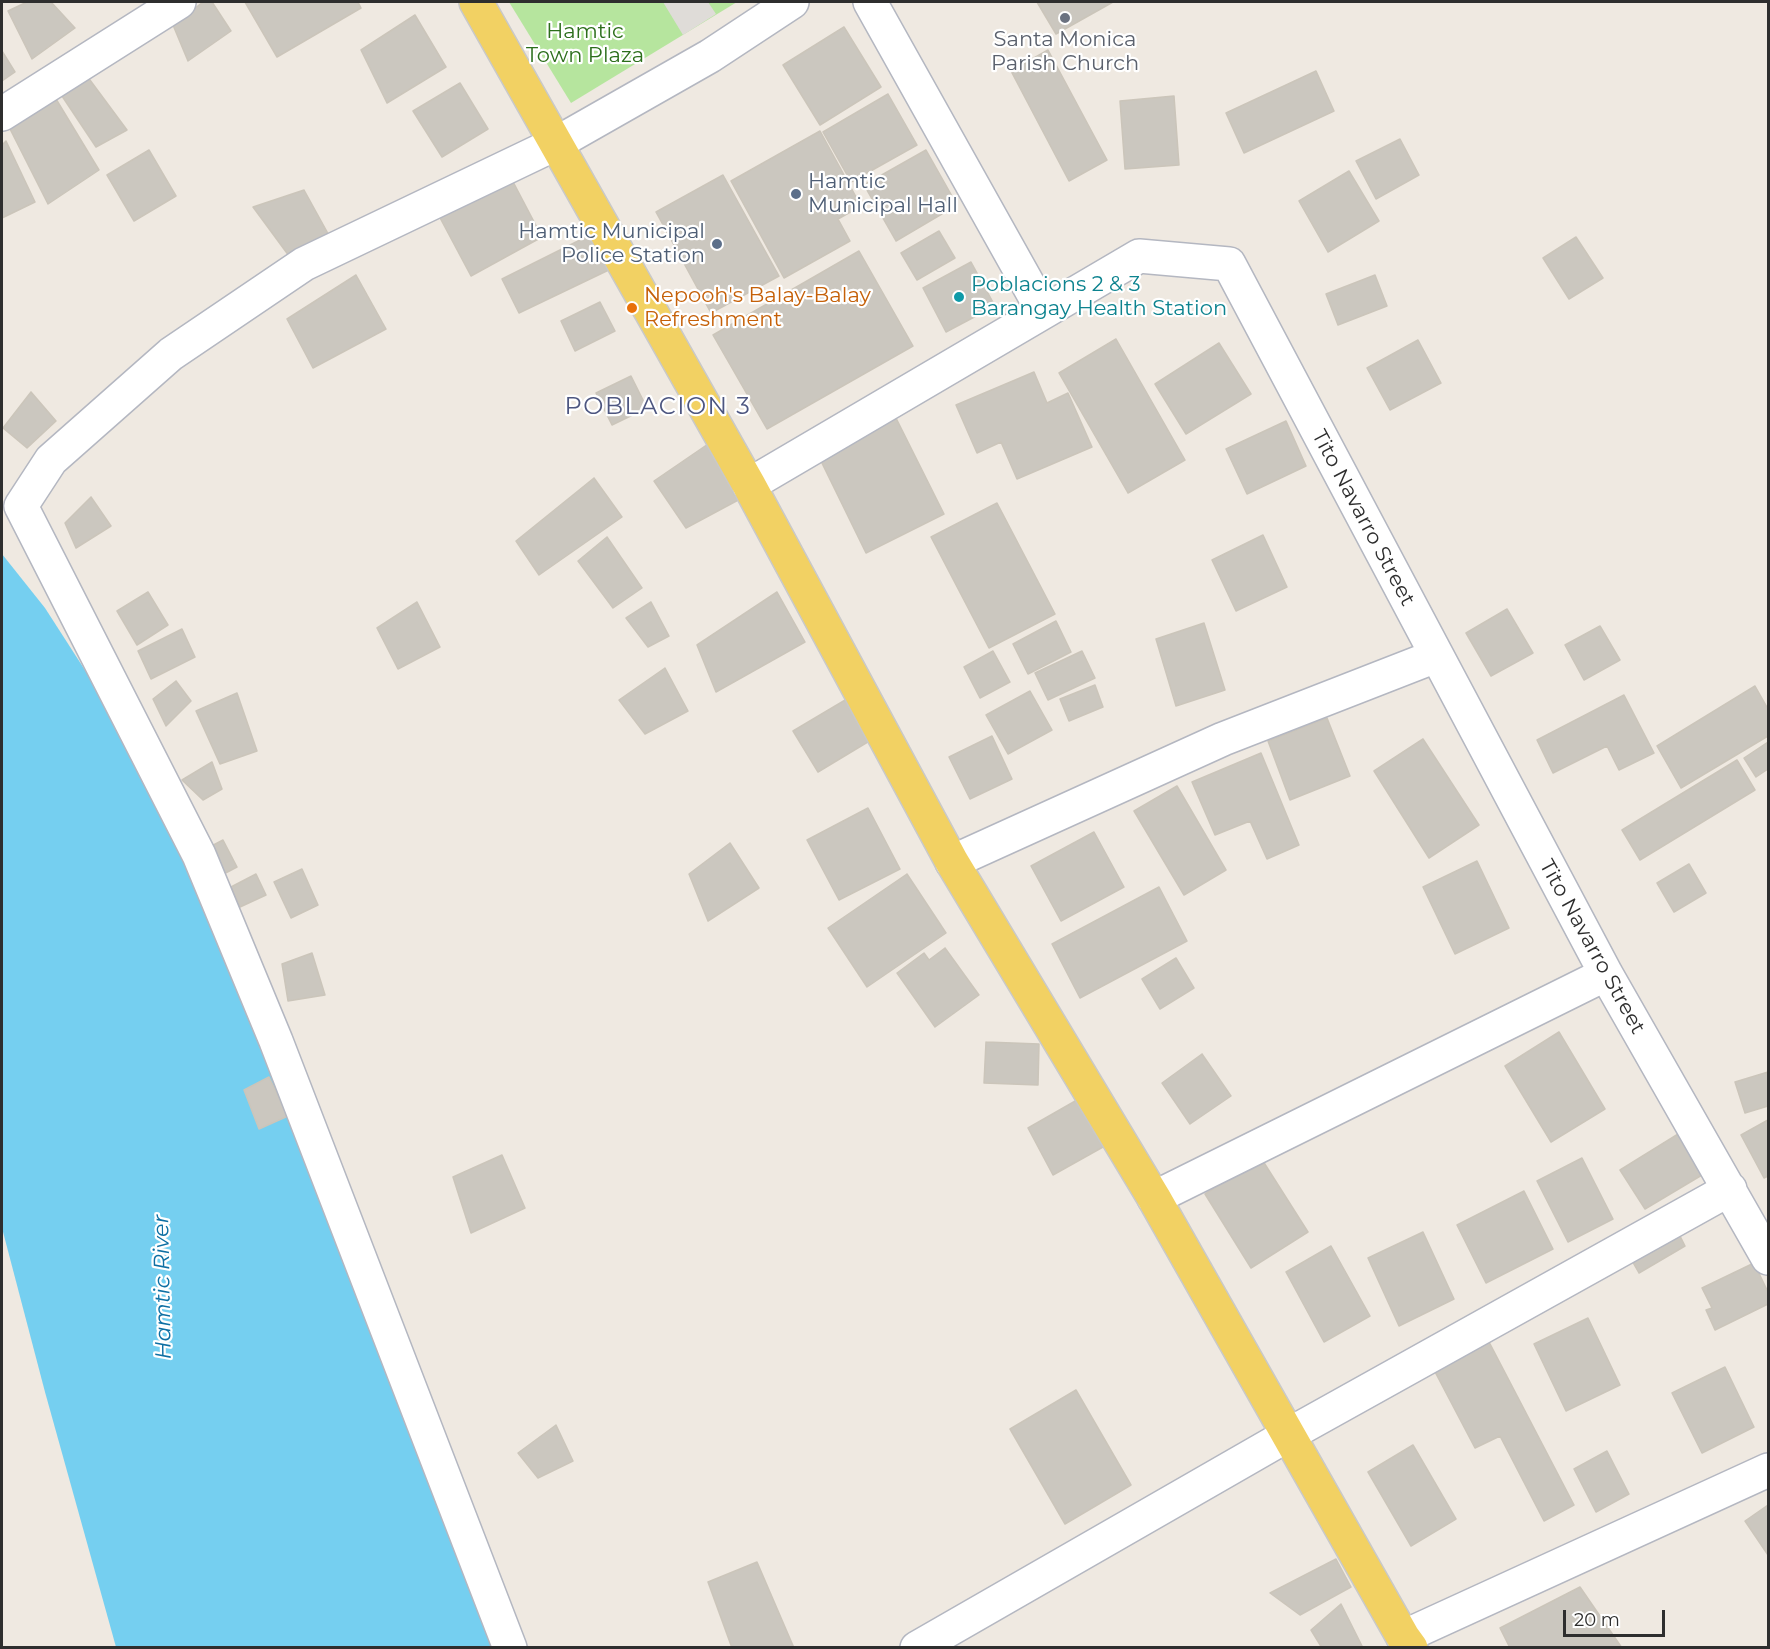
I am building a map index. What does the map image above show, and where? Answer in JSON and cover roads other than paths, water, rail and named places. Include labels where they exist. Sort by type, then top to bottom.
[{"type":"main road","points":[[476,2],[749,485],[952,862],[1154,1198],[1407,1642]]},
{"type":"street","points":[[2,114],[179,2]]},
{"type":"street","points":[[510,1647],[280,1052],[199,855],[21,506],[51,460],[171,354],[304,264],[557,143],[710,56],[792,2]]},
{"type":"street","points":[[749,485],[1043,311],[870,2]]},
{"type":"street","name":"Tito Navarro Street","points":[[1043,311],[1139,256],[1229,264],[1605,974],[1768,1258]]},
{"type":"street","points":[[952,862],[1223,739],[1436,656]]},
{"type":"street","points":[[1154,1198],[1605,974]]},
{"type":"street","points":[[917,1647],[1288,1435],[1730,1189]]},
{"type":"street","points":[[1407,1642],[1768,1470]]},
{"type":"water","name":"Hamtic River","points":[[2,554],[45,608],[139,754],[273,1055],[492,1647],[116,1647],[2,1228]]},
{"type":"place","name":"Santa Monica Parish Church","points":[[1065,18]]},
{"type":"place","name":"Hamtic Municipal Hall","points":[[796,194]]},
{"type":"place","name":"Hamtic Municipal Police Station","points":[[717,244]]},
{"type":"place","name":"Poblacions 2 & 3 Barangay Health Station","points":[[959,297]]},
{"type":"place","name":"Nepooh's Balay-Balay Refreshment","points":[[632,308]]},
{"type":"district","name":"POBLACION 3","points":[[658,407]]},
{"type":"park label","name":"Hamtic Town Plaza","points":[[585,44]]}]
